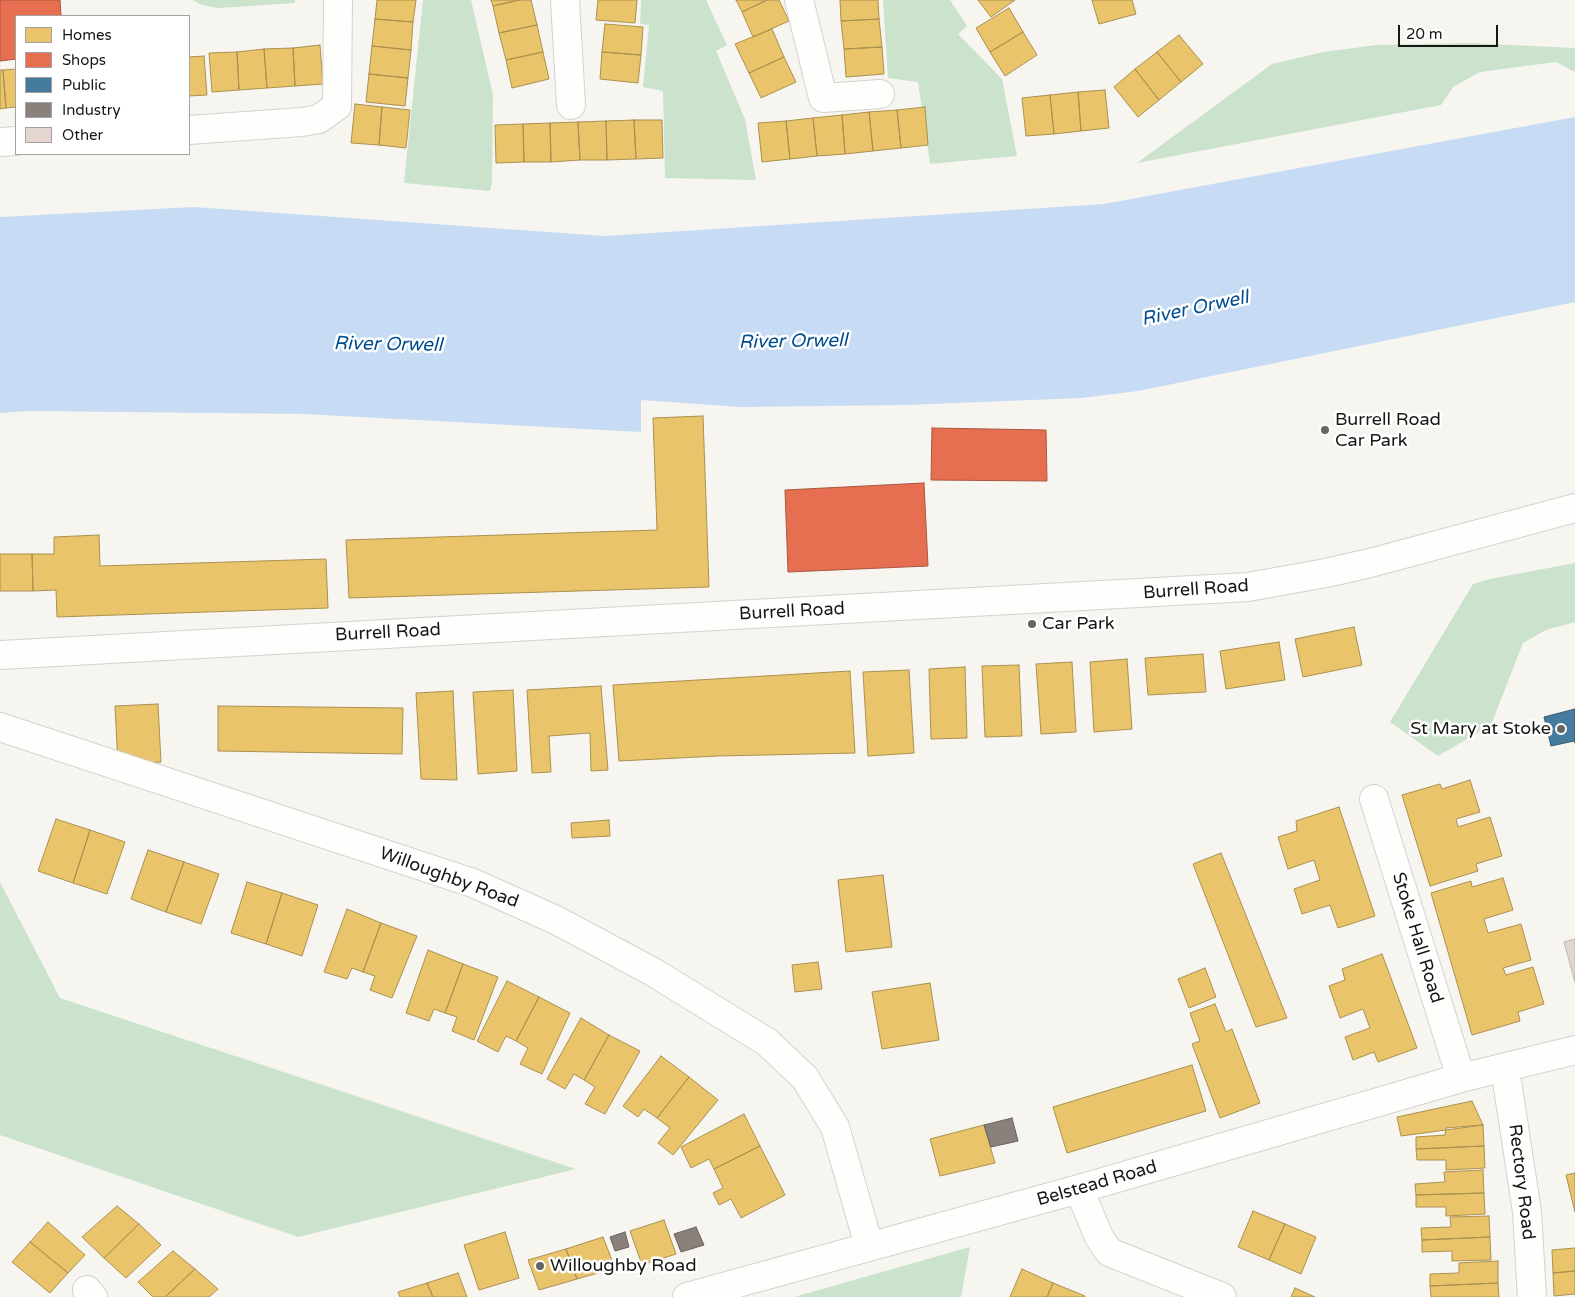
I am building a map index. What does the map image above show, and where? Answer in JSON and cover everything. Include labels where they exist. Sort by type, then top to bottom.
[{"type":"street","points":[[190,130],[302,122],[319,119],[337,106],[338,0]]},
{"type":"street","points":[[565,0],[571,105]]},
{"type":"street","points":[[799,0],[823,98],[880,94]]},
{"type":"street","points":[[0,142],[15,141]]},
{"type":"street","name":"Burrell Road","points":[[0,655],[1248,588],[1370,563],[1575,508]]},
{"type":"street","name":"Willoughby Road","points":[[0,727],[473,883],[556,920],[653,972],[767,1042],[805,1078],[835,1127],[869,1246]]},
{"type":"street","name":"Stoke Hall Road","points":[[1374,799],[1461,1078]]},
{"type":"street","name":"Belstead Road","points":[[687,1297],[1079,1189],[1461,1078],[1575,1050]]},
{"type":"street","name":"Rectory Road","points":[[1505,1068],[1527,1212],[1532,1297]]},
{"type":"street","points":[[1079,1189],[1099,1237],[1109,1252],[1222,1297]]},
{"type":"green space","points":[[193,0],[295,0],[295,3],[218,8],[202,5]]},
{"type":"green space","points":[[423,0],[471,0],[493,95],[492,182],[490,191],[404,183]]},
{"type":"green space","points":[[641,0],[706,0],[727,45],[716,51],[745,119],[756,180],[665,178],[663,91],[643,87],[649,25],[640,24]]},
{"type":"green space","points":[[883,0],[950,0],[967,26],[958,34],[1002,79],[1017,156],[930,164],[918,82],[888,78]]},
{"type":"green space","points":[[1469,43],[1575,48],[1575,72],[1556,62],[1480,72],[1453,87],[1441,105],[1137,163],[1272,64],[1323,52],[1377,45]]},
{"type":"green space","points":[[1575,563],[1575,622],[1546,630],[1523,643],[1491,725],[1438,756],[1390,722],[1473,584]]},
{"type":"green space","points":[[0,882],[60,998],[576,1169],[298,1237],[0,1135]]},
{"type":"green space","points":[[970,1247],[961,1297],[794,1297]]},
{"type":"water","name":"River Orwell","points":[[1575,117],[1575,302],[1138,391],[1081,398],[907,405],[741,407],[641,400],[641,432],[304,414],[29,411],[0,413],[0,217],[194,207],[605,236],[1104,204]]},
{"type":"building: Homes","points":[[377,0],[416,0],[413,22],[375,19]]},
{"type":"building: Homes","points":[[491,0],[519,0],[493,6]]},
{"type":"building: Homes","points":[[519,0],[531,0],[537,25],[499,33],[493,6]]},
{"type":"building: Homes","points":[[598,0],[637,0],[635,23],[596,20]]},
{"type":"building: Homes","points":[[736,0],[767,0],[742,12]]},
{"type":"building: Homes","points":[[767,0],[779,0],[789,21],[753,37],[742,12]]},
{"type":"building: Homes","points":[[840,0],[878,0],[879,19],[841,21]]},
{"type":"building: Homes","points":[[978,0],[1015,0],[991,17]]},
{"type":"building: Homes","points":[[1092,0],[1132,0],[1136,14],[1099,24]]},
{"type":"building: Homes","points":[[1009,8],[1023,32],[990,52],[976,28]]},
{"type":"building: Homes","points":[[375,19],[413,22],[411,50],[372,46]]},
{"type":"building: Homes","points":[[879,19],[882,47],[844,49],[841,21]]},
{"type":"building: Homes","points":[[605,24],[643,27],[641,55],[602,52]]},
{"type":"building: Homes","points":[[537,25],[543,52],[506,60],[499,33]]},
{"type":"building: Homes","points":[[772,29],[784,57],[749,73],[735,44]]},
{"type":"building: Homes","points":[[1023,32],[1037,55],[1005,76],[990,52]]},
{"type":"building: Homes","points":[[1179,35],[1203,64],[1181,82],[1157,52]]},
{"type":"building: Homes","points":[[320,45],[323,84],[295,86],[293,48]]},
{"type":"building: Homes","points":[[372,46],[411,50],[408,78],[369,74]]},
{"type":"building: Homes","points":[[882,47],[884,74],[846,77],[844,49]]},
{"type":"building: Homes","points":[[293,48],[295,86],[267,88],[264,49]]},
{"type":"building: Homes","points":[[264,49],[267,88],[239,90],[237,52]]},
{"type":"building: Homes","points":[[237,52],[239,90],[212,92],[209,53]]},
{"type":"building: Homes","points":[[543,52],[549,79],[512,88],[506,60]]},
{"type":"building: Homes","points":[[602,52],[641,55],[638,83],[600,79]]},
{"type":"building: Homes","points":[[1157,52],[1181,82],[1159,100],[1135,69]]},
{"type":"building: Homes","points":[[204,56],[207,95],[190,96],[190,57]]},
{"type":"building: Homes","points":[[784,57],[796,82],[761,98],[749,73]]},
{"type":"building: Homes","points":[[15,69],[15,107],[6,108],[3,70]]},
{"type":"building: Homes","points":[[1135,69],[1159,100],[1138,117],[1114,87]]},
{"type":"building: Homes","points":[[0,70],[3,70],[6,108],[0,109]]},
{"type":"building: Homes","points":[[369,74],[408,78],[405,106],[366,102]]},
{"type":"building: Homes","points":[[1105,90],[1109,128],[1081,131],[1078,92]]},
{"type":"building: Homes","points":[[1078,92],[1081,131],[1054,134],[1050,95]]},
{"type":"building: Homes","points":[[1050,95],[1054,134],[1026,136],[1022,98]]},
{"type":"building: Homes","points":[[355,104],[382,107],[379,145],[351,143]]},
{"type":"building: Homes","points":[[382,107],[410,110],[406,148],[379,145]]},
{"type":"building: Homes","points":[[925,107],[928,145],[901,148],[897,110]]},
{"type":"building: Homes","points":[[897,110],[901,148],[873,151],[869,112]]},
{"type":"building: Homes","points":[[869,112],[873,151],[845,154],[842,115]]},
{"type":"building: Homes","points":[[842,115],[845,154],[817,156],[813,118]]},
{"type":"building: Homes","points":[[813,118],[817,156],[790,159],[786,121]]},
{"type":"building: Homes","points":[[634,120],[662,120],[663,158],[636,159]]},
{"type":"building: Homes","points":[[634,120],[636,159],[607,160],[606,121]]},
{"type":"building: Homes","points":[[606,121],[607,160],[580,160],[578,122]]},
{"type":"building: Homes","points":[[786,121],[790,159],[762,162],[758,123]]},
{"type":"building: Homes","points":[[578,122],[580,160],[551,162],[550,123]]},
{"type":"building: Homes","points":[[550,123],[551,162],[524,162],[523,124]]},
{"type":"building: Homes","points":[[523,124],[524,162],[496,163],[495,125]]},
{"type":"building: Homes","points":[[703,416],[709,587],[349,598],[346,540],[657,530],[653,418]]},
{"type":"building: Homes","points":[[99,535],[100,566],[326,559],[328,608],[57,617],[56,590],[33,591],[32,554],[54,554],[54,537]]},
{"type":"building: Homes","points":[[0,554],[32,554],[33,591],[0,591]]},
{"type":"building: Homes","points":[[1354,627],[1362,665],[1303,677],[1295,639]]},
{"type":"building: Homes","points":[[1279,642],[1285,680],[1226,689],[1220,651]]},
{"type":"building: Homes","points":[[1203,654],[1206,692],[1148,695],[1145,658]]},
{"type":"building: Homes","points":[[1127,659],[1132,729],[1094,732],[1090,662]]},
{"type":"building: Homes","points":[[1072,662],[1076,732],[1041,734],[1036,664]]},
{"type":"building: Homes","points":[[1019,665],[1022,736],[985,737],[982,666]]},
{"type":"building: Homes","points":[[965,667],[967,738],[931,739],[929,669]]},
{"type":"building: Homes","points":[[909,670],[914,753],[868,756],[863,672]]},
{"type":"building: Homes","points":[[850,671],[855,753],[718,756],[619,761],[613,685]]},
{"type":"building: Homes","points":[[601,686],[608,770],[591,771],[590,733],[549,736],[551,772],[532,773],[527,690]]},
{"type":"building: Homes","points":[[513,690],[517,771],[478,774],[473,692]]},
{"type":"building: Homes","points":[[453,691],[457,780],[421,779],[416,693]]},
{"type":"building: Homes","points":[[158,704],[161,762],[118,765],[115,706]]},
{"type":"building: Homes","points":[[218,706],[403,708],[402,754],[218,751]]},
{"type":"building: Homes","points":[[1470,780],[1480,812],[1456,819],[1458,827],[1490,817],[1502,856],[1476,864],[1478,871],[1430,886],[1402,795],[1440,784],[1442,789]]},
{"type":"building: Homes","points":[[1339,807],[1375,916],[1338,928],[1330,905],[1302,914],[1294,889],[1320,880],[1314,860],[1288,869],[1278,837],[1297,831],[1296,821]]},
{"type":"building: Homes","points":[[56,819],[90,830],[73,883],[38,871]]},
{"type":"building: Homes","points":[[609,820],[610,836],[572,838],[571,823]]},
{"type":"building: Homes","points":[[90,830],[125,842],[107,894],[73,883]]},
{"type":"building: Homes","points":[[148,850],[184,862],[166,912],[131,899]]},
{"type":"building: Homes","points":[[1221,853],[1287,1018],[1256,1027],[1193,864]]},
{"type":"building: Homes","points":[[184,862],[219,874],[201,924],[166,912]]},
{"type":"building: Homes","points":[[883,875],[892,947],[846,952],[838,880]]},
{"type":"building: Homes","points":[[1503,878],[1513,910],[1484,919],[1488,933],[1521,924],[1531,960],[1503,968],[1506,975],[1533,967],[1544,1004],[1518,1012],[1520,1021],[1472,1035],[1431,893],[1471,881],[1472,887]]},
{"type":"building: Homes","points":[[247,882],[282,893],[266,944],[231,933]]},
{"type":"building: Homes","points":[[282,893],[318,905],[302,956],[266,944]]},
{"type":"building: Homes","points":[[347,909],[381,923],[363,972],[352,968],[347,979],[324,972]]},
{"type":"building: Homes","points":[[381,923],[417,936],[392,998],[370,990],[375,976],[363,972]]},
{"type":"building: Homes","points":[[428,950],[463,964],[445,1013],[434,1009],[429,1021],[406,1013]]},
{"type":"building: Homes","points":[[1382,954],[1417,1048],[1378,1062],[1374,1052],[1353,1060],[1345,1037],[1370,1028],[1363,1009],[1340,1018],[1329,986],[1345,980],[1342,969]]},
{"type":"building: Homes","points":[[818,962],[822,989],[795,992],[792,965]]},
{"type":"building: Homes","points":[[463,964],[498,977],[474,1040],[452,1031],[457,1017],[445,1013]]},
{"type":"building: Homes","points":[[1205,968],[1216,997],[1189,1008],[1178,979]]},
{"type":"building: Homes","points":[[507,981],[539,997],[516,1041],[506,1036],[498,1052],[477,1041]]},
{"type":"building: Homes","points":[[930,983],[939,1040],[882,1049],[872,992]]},
{"type":"building: Homes","points":[[539,997],[570,1013],[542,1074],[520,1064],[528,1048],[516,1041]]},
{"type":"building: Homes","points":[[1215,1004],[1226,1032],[1232,1029],[1260,1103],[1220,1118],[1192,1044],[1200,1041],[1190,1013]]},
{"type":"building: Homes","points":[[581,1018],[609,1035],[584,1080],[574,1074],[565,1089],[547,1079]]},
{"type":"building: Homes","points":[[609,1035],[640,1051],[605,1114],[585,1104],[595,1087],[584,1080]]},
{"type":"building: Homes","points":[[661,1056],[689,1077],[657,1118],[644,1109],[638,1117],[623,1106]]},
{"type":"building: Homes","points":[[1192,1065],[1206,1111],[1067,1153],[1053,1107]]},
{"type":"building: Homes","points":[[689,1077],[718,1100],[673,1155],[658,1143],[670,1128],[657,1118]]},
{"type":"building: Homes","points":[[1472,1101],[1483,1125],[1401,1136],[1397,1117]]},
{"type":"building: Homes","points":[[744,1114],[760,1146],[714,1169],[709,1159],[691,1168],[681,1147]]},
{"type":"building: Homes","points":[[984,1125],[995,1163],[940,1176],[930,1139]]},
{"type":"building: Homes","points":[[1483,1125],[1484,1146],[1416,1149],[1416,1137],[1445,1135],[1446,1128]]},
{"type":"building: Homes","points":[[760,1146],[785,1195],[741,1218],[731,1199],[719,1205],[713,1193],[723,1188],[714,1169]]},
{"type":"building: Homes","points":[[1484,1146],[1485,1168],[1446,1170],[1446,1160],[1417,1160],[1416,1149]]},
{"type":"building: Homes","points":[[1483,1170],[1484,1193],[1416,1195],[1415,1184],[1445,1182],[1444,1172]]},
{"type":"building: Homes","points":[[1575,1173],[1575,1212],[1566,1175]]},
{"type":"building: Homes","points":[[1484,1193],[1485,1214],[1446,1216],[1446,1207],[1416,1207],[1416,1195]]},
{"type":"building: Homes","points":[[117,1206],[139,1224],[104,1258],[82,1237]]},
{"type":"building: Homes","points":[[1253,1211],[1285,1224],[1269,1260],[1238,1247]]},
{"type":"building: Homes","points":[[1489,1216],[1490,1237],[1422,1240],[1421,1228],[1451,1227],[1450,1217]]},
{"type":"building: Homes","points":[[664,1220],[676,1254],[642,1265],[630,1231]]},
{"type":"building: Homes","points":[[48,1222],[85,1255],[68,1273],[30,1242]]},
{"type":"building: Homes","points":[[139,1224],[161,1245],[126,1278],[104,1258]]},
{"type":"building: Homes","points":[[1285,1224],[1316,1237],[1301,1274],[1269,1260]]},
{"type":"building: Homes","points":[[505,1232],[519,1278],[479,1290],[464,1245]]},
{"type":"building: Homes","points":[[603,1237],[615,1268],[577,1279],[566,1249]]},
{"type":"building: Homes","points":[[1490,1237],[1491,1260],[1452,1261],[1452,1251],[1422,1252],[1422,1240]]},
{"type":"building: Homes","points":[[30,1242],[68,1273],[50,1293],[12,1262]]},
{"type":"building: Homes","points":[[1575,1248],[1575,1271],[1553,1273],[1552,1250]]},
{"type":"building: Homes","points":[[566,1249],[577,1279],[539,1290],[528,1260]]},
{"type":"building: Homes","points":[[173,1251],[195,1269],[165,1297],[153,1297],[138,1282]]},
{"type":"building: Homes","points":[[1498,1261],[1498,1283],[1430,1286],[1430,1274],[1459,1273],[1459,1263]]},
{"type":"building: Homes","points":[[195,1269],[218,1289],[209,1297],[165,1297]]},
{"type":"building: Homes","points":[[1022,1269],[1053,1283],[1047,1297],[1010,1297]]},
{"type":"building: Homes","points":[[1575,1271],[1575,1294],[1554,1296],[1553,1273]]},
{"type":"building: Homes","points":[[458,1273],[467,1297],[433,1297],[427,1283]]},
{"type":"building: Homes","points":[[427,1283],[433,1297],[400,1297],[398,1292]]},
{"type":"building: Homes","points":[[1053,1283],[1085,1296],[1085,1297],[1047,1297]]},
{"type":"building: Homes","points":[[1498,1283],[1499,1297],[1431,1297],[1430,1286]]},
{"type":"building: Homes","points":[[1295,1288],[1315,1297],[1291,1297]]},
{"type":"building: Shops","points":[[0,0],[60,0],[61,15],[15,15],[15,59],[0,61]]},
{"type":"building: Shops","points":[[932,428],[1046,430],[1047,481],[931,480]]},
{"type":"building: Shops","points":[[924,483],[928,566],[788,572],[785,490]]},
{"type":"building: Public","name":"St Mary at Stoke","points":[[1575,709],[1575,743],[1574,741],[1551,746],[1544,717]]},
{"type":"building: Industry","points":[[1012,1118],[1018,1141],[991,1147],[984,1125]]},
{"type":"building: Industry","points":[[696,1227],[704,1245],[681,1252],[674,1234]]},
{"type":"building: Industry","points":[[625,1232],[629,1247],[615,1251],[610,1237]]},
{"type":"building: Other","points":[[1575,939],[1575,982],[1564,942]]},
{"type":"place","name":"Burrell Road Car Park","points":[[1325,430]]},
{"type":"place","name":"Car Park","points":[[1032,624]]},
{"type":"place","name":"St Mary at Stoke","points":[[1561,729]]},
{"type":"place","name":"Willoughby Road","points":[[540,1266]]}]
